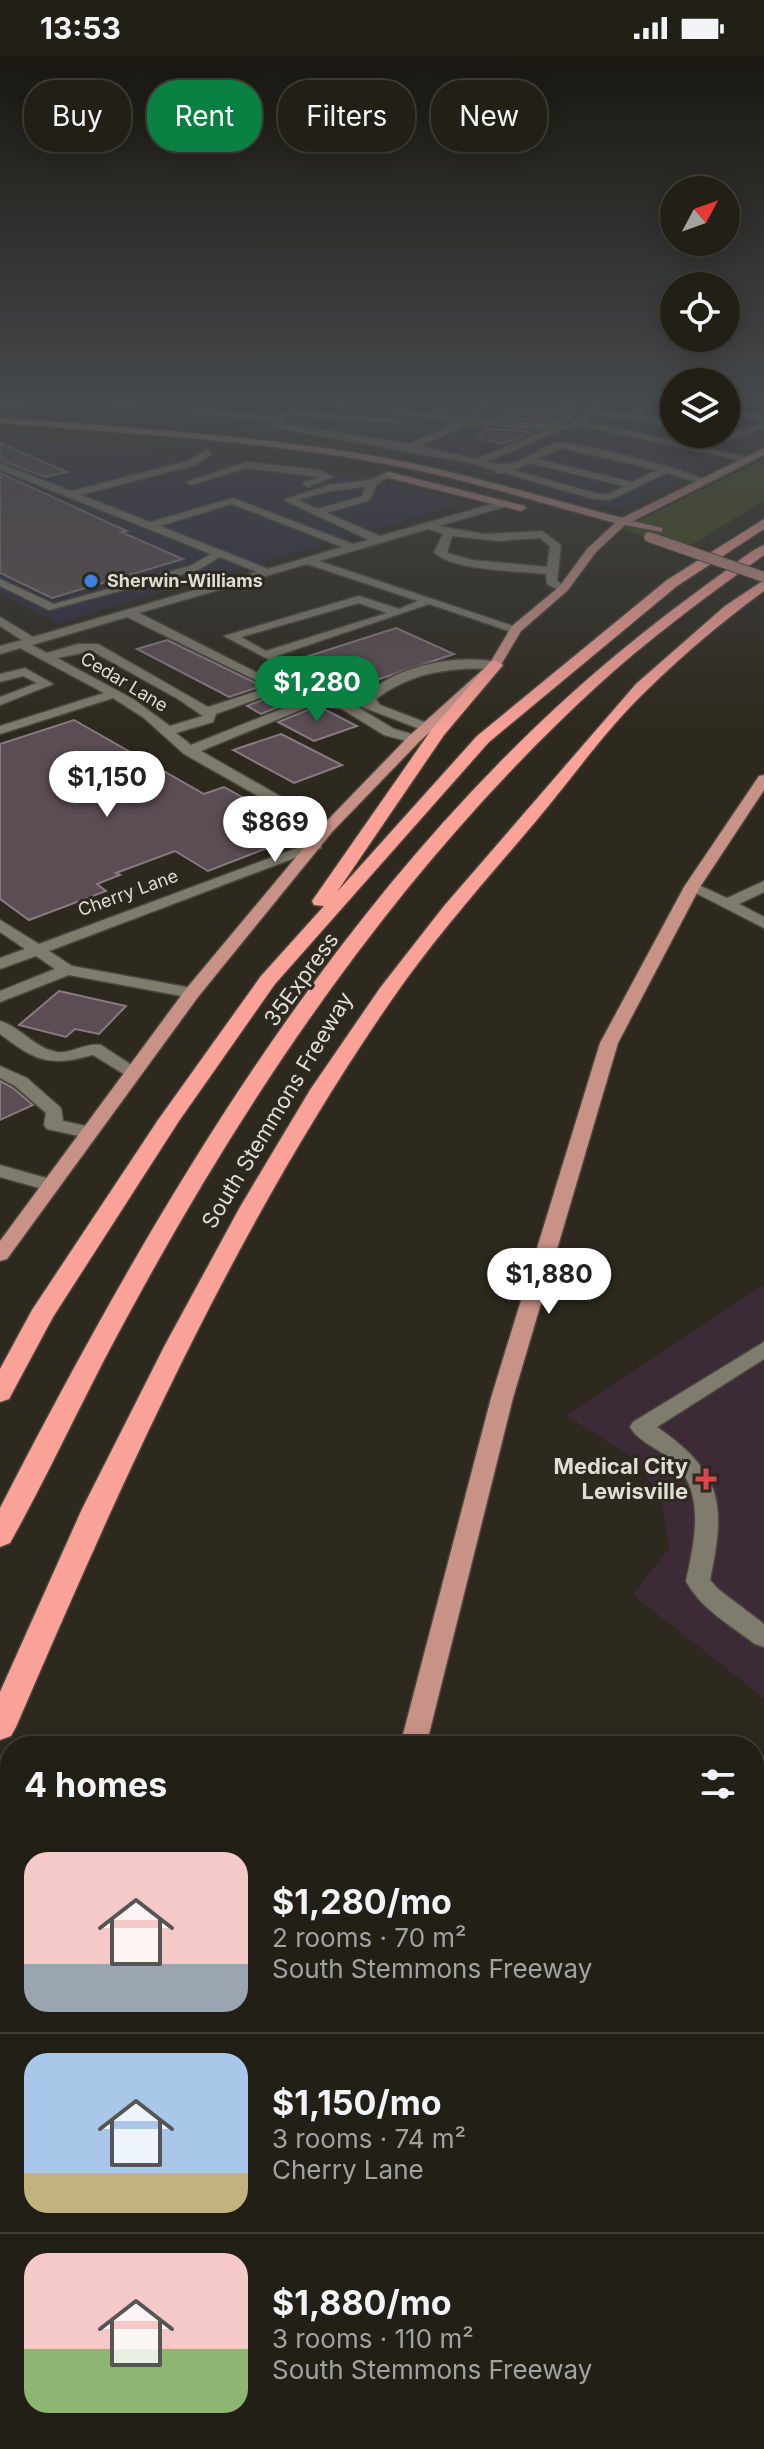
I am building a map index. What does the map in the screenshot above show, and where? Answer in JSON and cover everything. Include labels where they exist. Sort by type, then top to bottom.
[{"type":"highway","points":[[268,980],[483,739],[705,559],[764,523]]},
{"type":"highway","name":"35Express","points":[[0,1536],[101,1339],[178,1207],[315,999],[377,915],[437,843],[535,737],[588,686],[642,640],[764,549]]},
{"type":"highway","name":"South Stemmons Freeway","points":[[0,1727],[96,1509],[178,1345],[252,1207],[321,1090],[387,992],[433,933],[641,687],[730,609],[764,584]]},
{"type":"highway","points":[[0,1393],[41,1316],[432,730],[495,665]]},
{"type":"main road","points":[[572,510],[618,525]]},
{"type":"main road","points":[[584,513],[614,515],[640,510]]},
{"type":"main road","points":[[495,665],[516,629],[563,589],[592,550],[618,525],[645,510]]},
{"type":"main road","points":[[543,513],[618,525],[764,568]]},
{"type":"main road","points":[[654,534],[764,577]]},
{"type":"main road","points":[[0,1254],[192,993],[327,829],[414,739],[432,730]]},
{"type":"main road","points":[[416,1736],[502,1398],[609,1043],[692,887],[764,779]]},
{"type":"street","points":[[111,510],[267,572]]},
{"type":"street","points":[[150,525],[203,510]]},
{"type":"street","points":[[255,510],[353,548]]},
{"type":"street","points":[[309,510],[379,540]]},
{"type":"street","points":[[316,513],[327,510]]},
{"type":"street","points":[[0,650],[484,510]]},
{"type":"street","points":[[429,526],[448,534],[527,537],[542,534],[556,545],[551,582],[563,589]]},
{"type":"street","points":[[448,534],[440,552],[443,555],[471,563],[552,571]]},
{"type":"street","points":[[0,582],[53,608],[194,568],[220,553]]},
{"type":"street","points":[[308,561],[516,629]]},
{"type":"street","points":[[0,596],[70,630]]},
{"type":"street","points":[[399,613],[359,599],[230,636],[357,700],[432,730]]},
{"type":"street","points":[[265,655],[399,613],[427,601]]},
{"type":"street","points":[[46,657],[94,647],[207,712],[281,688],[129,613]]},
{"type":"street","name":"Cedar Lane","points":[[0,621],[46,657],[142,710],[189,751],[327,829]]},
{"type":"street","points":[[374,705],[369,698],[387,683],[439,665],[495,665]]},
{"type":"street","points":[[0,678],[25,672],[47,684],[0,701]]},
{"type":"street","points":[[0,730],[113,694]]},
{"type":"street","points":[[189,751],[314,700],[346,706],[389,732],[414,739]]},
{"type":"street","points":[[169,731],[208,719],[207,712]]},
{"type":"street","name":"Cherry Lane","points":[[0,964],[316,845]]},
{"type":"street","points":[[727,904],[764,886]]},
{"type":"street","points":[[692,887],[764,923]]},
{"type":"street","points":[[0,925],[67,970],[192,993]]},
{"type":"street","points":[[0,997],[67,970]]},
{"type":"street","points":[[0,1026],[34,1051],[61,1058],[95,1049],[133,1072]]},
{"type":"street","points":[[0,1071],[21,1082],[55,1112],[53,1125],[88,1132]]},
{"type":"street","points":[[0,1171],[50,1185]]},
{"type":"street","points":[[764,1349],[641,1427],[683,1458],[701,1484],[710,1529],[698,1581],[709,1596],[764,1637]]},
{"type":"shaded area","points":[[0,510],[440,510],[58,623],[0,594]]},
{"type":"shaded area","name":"Medical City Lewisville","points":[[764,1285],[764,1698],[633,1595],[669,1548],[661,1498],[635,1460],[566,1415]]},
{"type":"green space","points":[[661,510],[749,510],[697,542],[676,548],[622,529]]},
{"type":"building","points":[[0,510],[80,510],[127,531],[121,532],[183,559],[52,598],[0,573]]},
{"type":"building","points":[[396,628],[454,654],[350,689],[293,661]]},
{"type":"building","points":[[167,640],[262,686],[229,697],[137,649]]},
{"type":"building","points":[[275,666],[331,695],[313,693],[261,714],[247,706],[290,689],[288,685],[260,671]]},
{"type":"building","points":[[315,707],[357,726],[314,741],[278,722]]},
{"type":"building","points":[[74,720],[204,794],[224,787],[306,833],[208,871],[175,851],[116,873],[120,875],[97,884],[106,891],[29,920],[0,899],[0,744]]},
{"type":"building","points":[[281,734],[342,765],[294,783],[233,750]]},
{"type":"building","points":[[59,991],[126,1006],[99,1034],[75,1029],[66,1037],[19,1025]]},
{"type":"building","points":[[0,1081],[13,1088],[33,1105],[0,1120]]},
{"type":"place","name":"Sherwin-Williams","points":[[91,581]]},
{"type":"place","name":"Medical City Lewisville","points":[[706,1479]]}]
